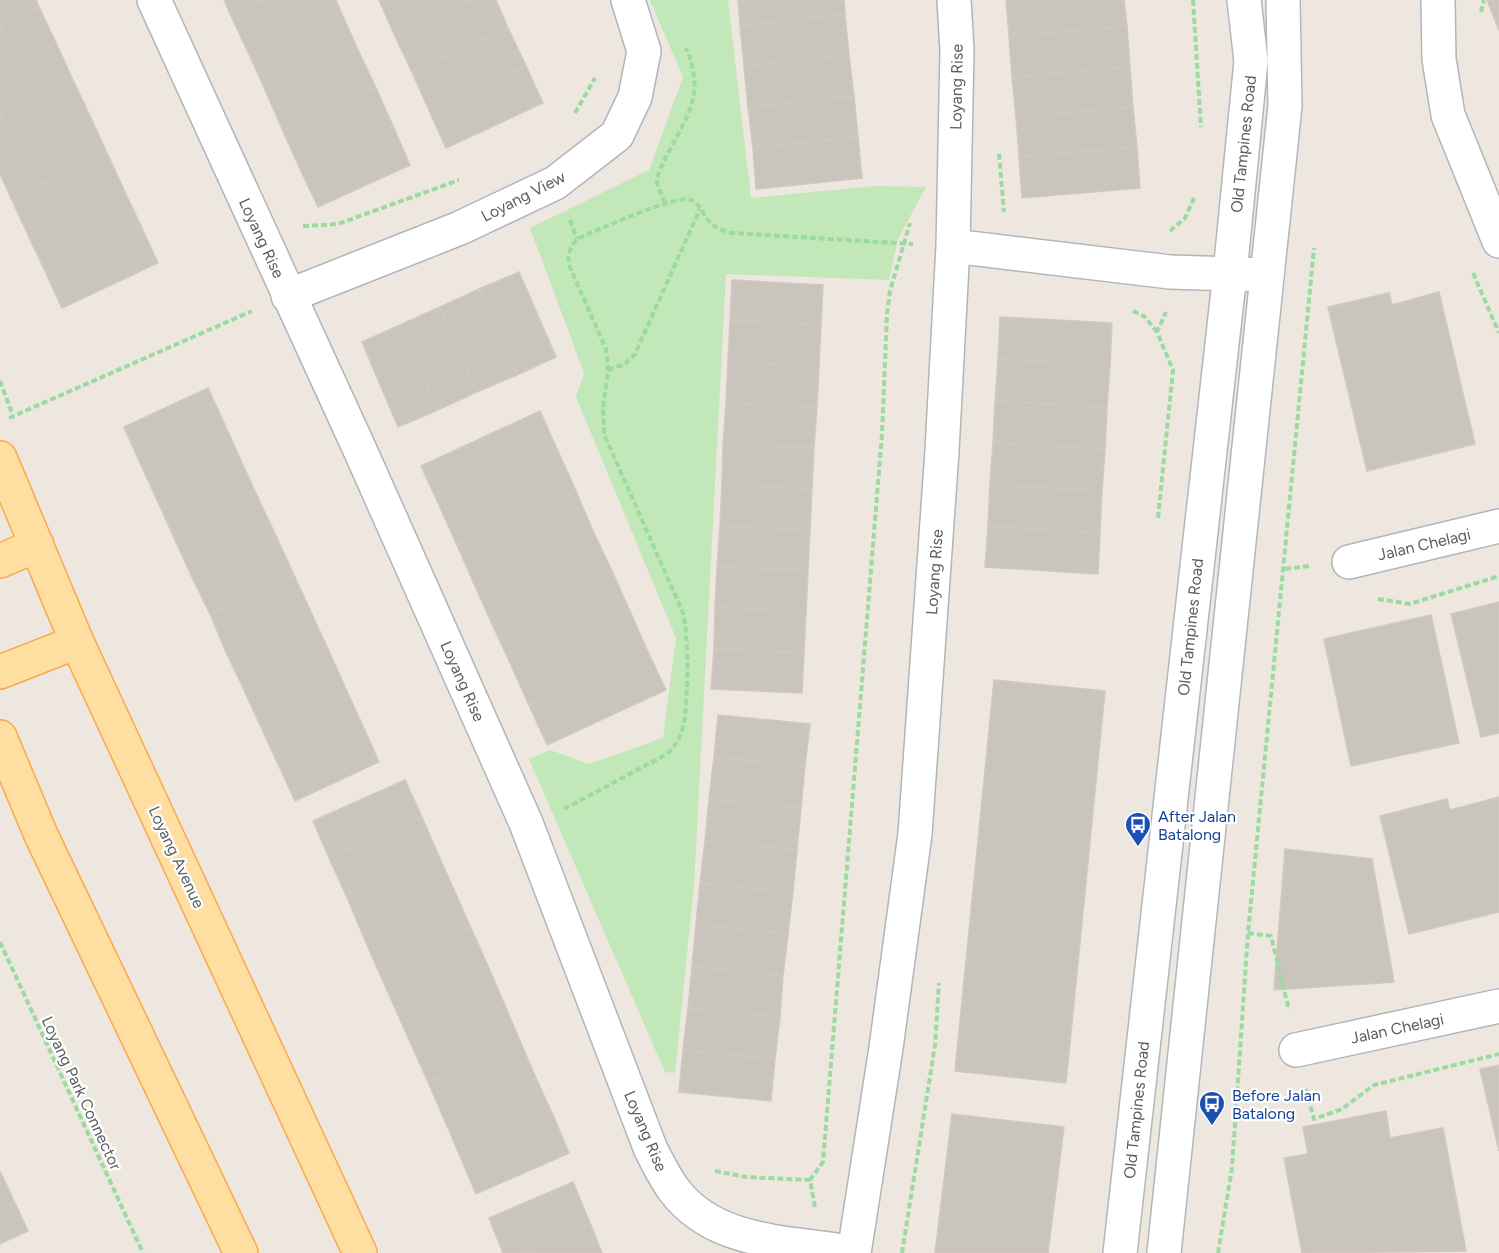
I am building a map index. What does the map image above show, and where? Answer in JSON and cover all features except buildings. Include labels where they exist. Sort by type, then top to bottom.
[{"type":"main road","name":"Loyang Avenue","points":[[0,458],[77,642],[360,1253]]},
{"type":"main road","points":[[0,561],[37,545]]},
{"type":"main road","points":[[0,672],[77,642]]},
{"type":"main road","points":[[0,737],[41,835],[242,1253]]},
{"type":"main road","points":[[0,802],[41,835]]},
{"type":"street","name":"Loyang Rise","points":[[154,0],[360,450],[526,824],[651,1150],[674,1190],[692,1209],[722,1227],[778,1243],[812,1245],[854,1253],[886,1048],[915,834],[942,451],[953,246],[957,50],[954,0]]},
{"type":"street","name":"Loyang View","points":[[288,296],[460,228],[555,183],[617,135],[636,97],[644,51],[628,0]]},
{"type":"street","name":"Old Tampines Road","points":[[1120,1253],[1230,273],[1251,61],[1244,0]]},
{"type":"street","points":[[1164,1253],[1285,106],[1283,0]]},
{"type":"street","points":[[1438,0],[1439,59],[1448,115],[1499,241]]},
{"type":"street","points":[[953,246],[1170,272],[1268,275]]},
{"type":"street","name":"Jalan Chelagi","points":[[1349,562],[1499,526]]},
{"type":"street","name":"Jalan Chelagi","points":[[1293,1034],[1499,1006]]},
{"type":"path","points":[[1193,0],[1197,96],[1202,138]]},
{"type":"path","points":[[569,118],[577,110],[598,73]]},
{"type":"path","points":[[296,217],[302,226],[338,224],[460,180]]},
{"type":"path","points":[[1158,525],[1173,370],[1157,332],[1167,310],[1170,272],[1168,232],[1185,218],[1197,187]]},
{"type":"path","points":[[526,824],[556,813],[667,754],[675,746],[683,728],[688,644],[686,623],[605,439],[603,415],[608,370],[606,350],[569,265],[567,256],[571,247],[577,239],[665,203],[686,199],[700,208],[708,223],[717,229],[732,233],[953,246]]},
{"type":"path","points":[[608,370],[621,367],[635,354],[700,208]]},
{"type":"path","points":[[812,1245],[815,1208],[810,1180],[823,1162],[881,446],[887,314],[890,291],[911,219]]},
{"type":"path","points":[[1218,1253],[1232,1168],[1248,933],[1281,618],[1314,242]]},
{"type":"path","points":[[0,422],[216,327]]},
{"type":"path","points":[[0,381],[13,416]]},
{"type":"path","points":[[1248,933],[1271,936],[1314,1119],[1342,1109],[1374,1085],[1499,1054]]},
{"type":"path","name":"Loyang Park Connector","points":[[0,942],[143,1253]]},
{"type":"path","points":[[709,1168],[718,1173],[746,1177],[810,1180]]},
{"type":"green space","points":[[650,0],[728,0],[751,198],[875,186],[926,187],[898,239],[889,280],[726,274],[694,885],[675,1073],[665,1072],[529,759],[550,750],[589,764],[663,738],[676,638],[576,397],[584,373],[530,228],[649,170],[683,77]]},
{"type":"place","name":"After Jalan Batalong","points":[[1138,848]]},
{"type":"place","name":"Before Jalan Batalong","points":[[1212,1127]]}]
